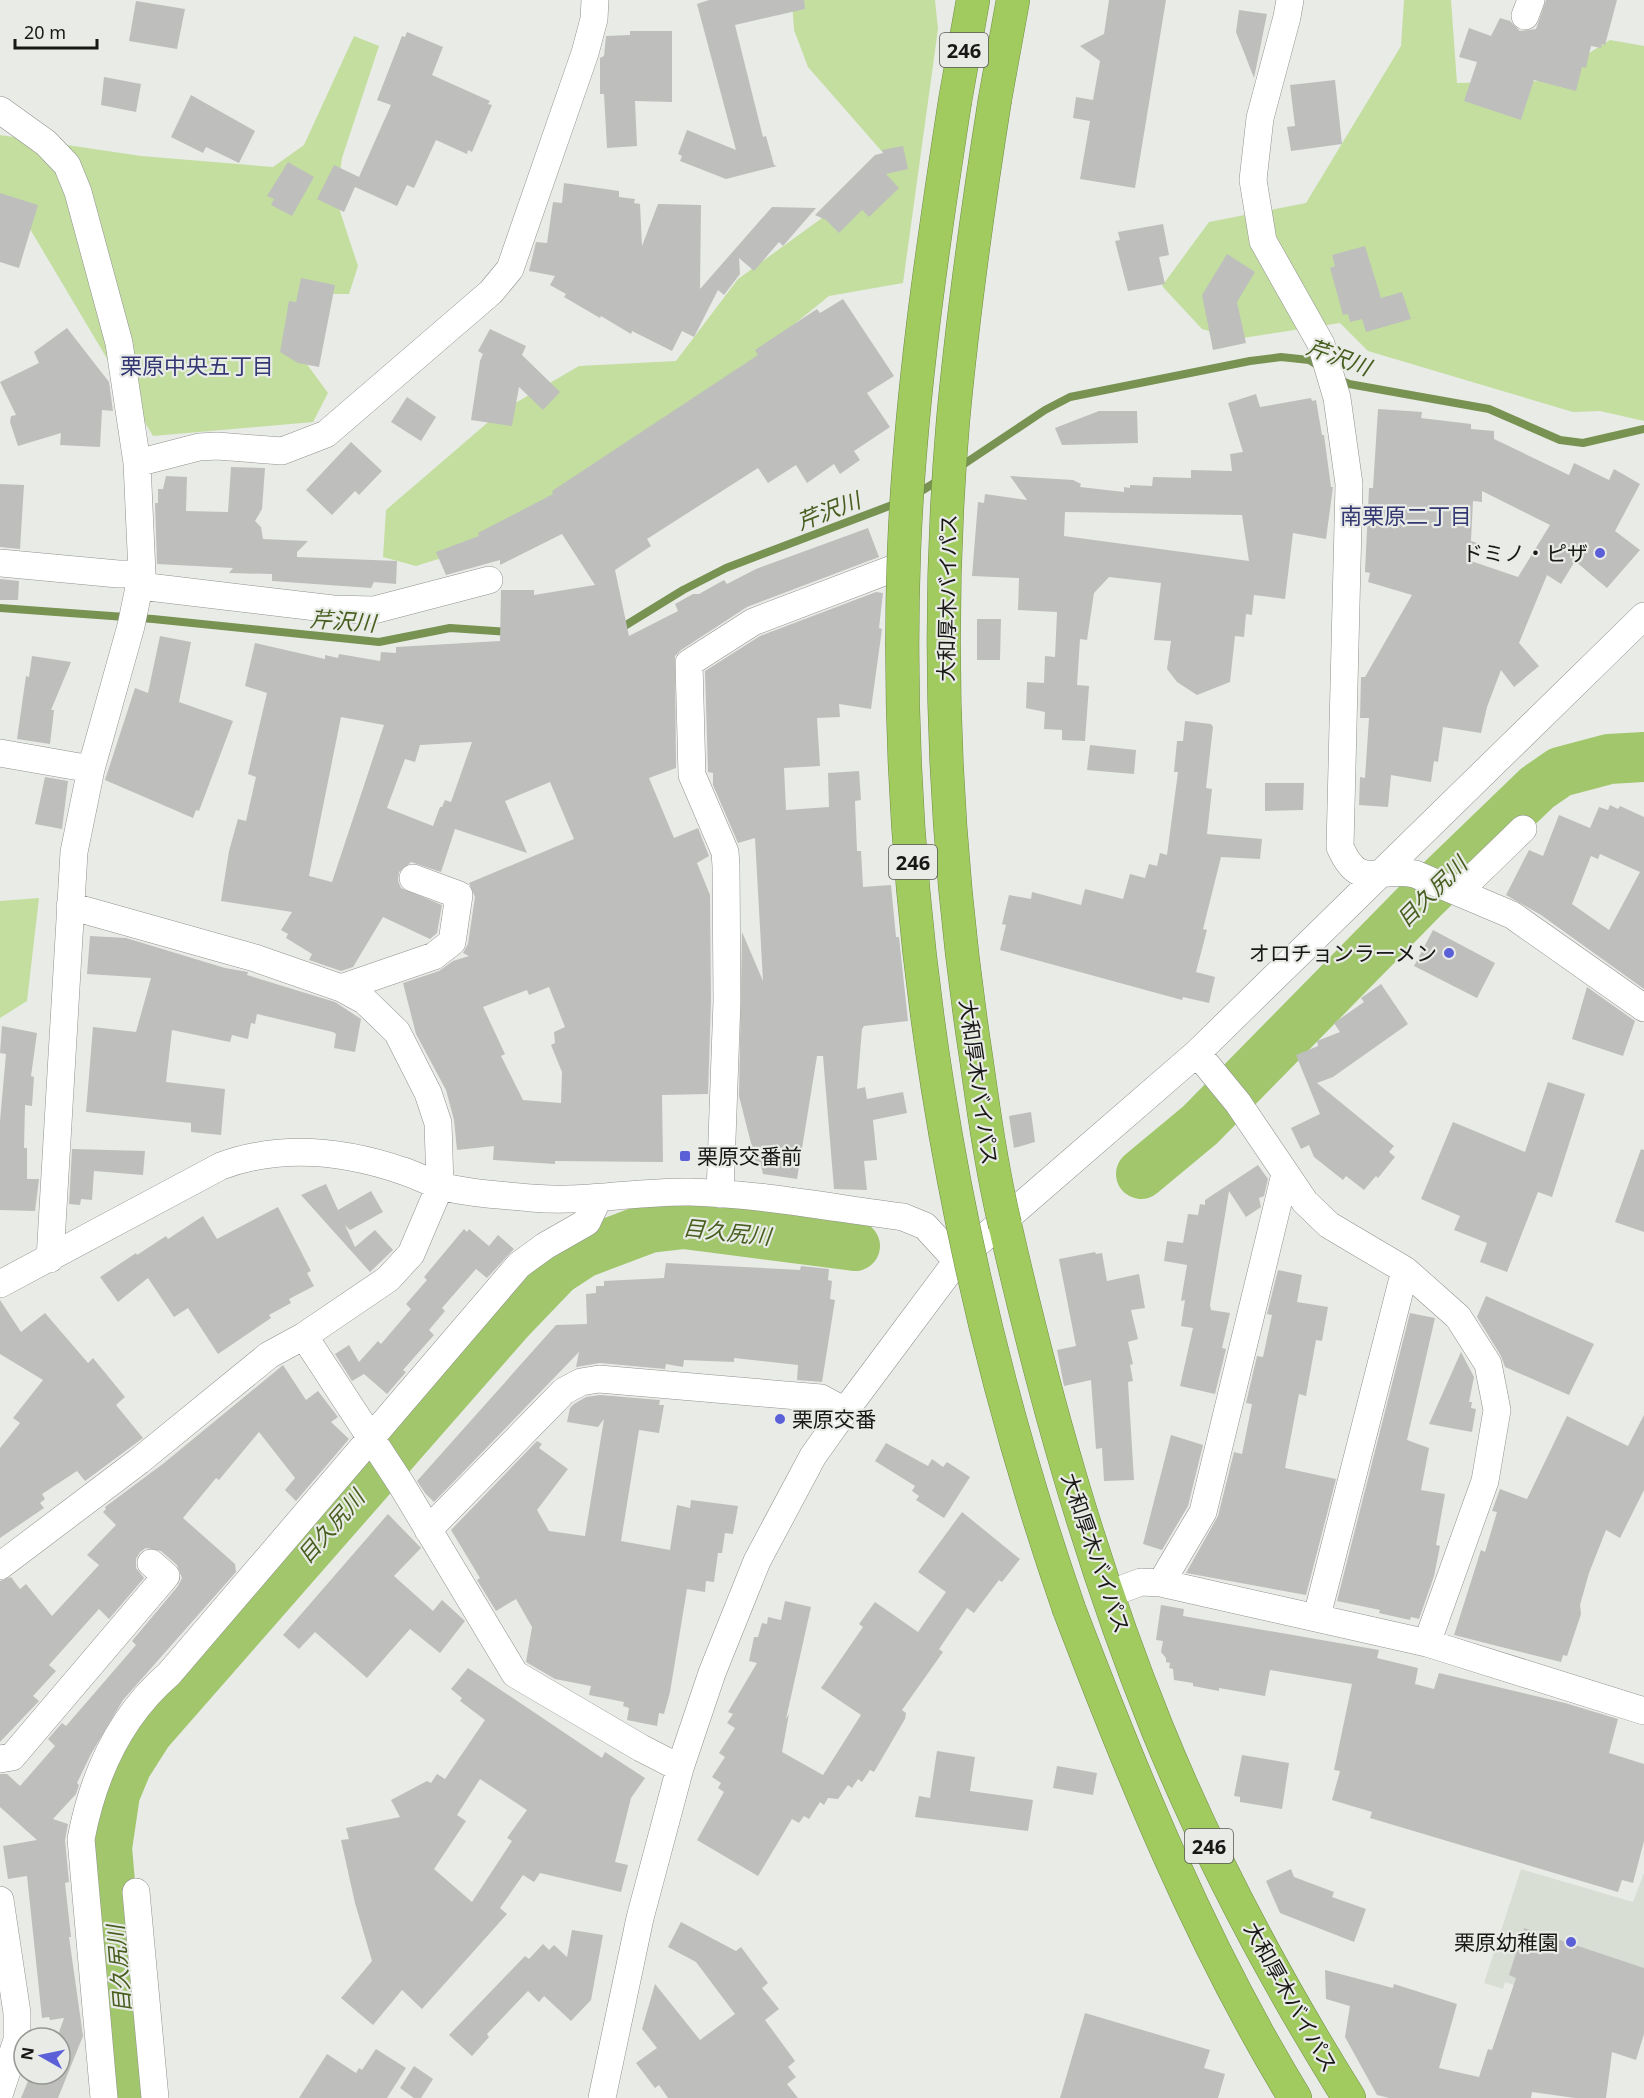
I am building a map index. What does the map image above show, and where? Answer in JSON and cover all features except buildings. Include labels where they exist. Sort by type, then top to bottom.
[{"type":"highway","name":"大和厚木バイパス","points":[[973,0],[955,100],[923,314],[912,422],[905,540],[903,711],[912,855],[934,1050],[962,1223],[1000,1389],[1034,1507],[1069,1609],[1119,1739],[1169,1855],[1220,1964],[1295,2098]]},
{"type":"highway","name":"大和厚木バイパス","points":[[1013,0],[995,99],[964,317],[953,424],[946,552],[945,678],[951,850],[961,955],[994,1181],[1054,1427],[1106,1586],[1157,1728],[1211,1850],[1261,1944],[1349,2098]]},
{"type":"street","points":[[137,463],[208,446],[282,451],[326,434],[491,292],[510,269],[585,53],[594,19],[595,0]]},
{"type":"street","points":[[1290,0],[1260,118],[1253,180],[1263,242],[1321,344],[1337,398],[1349,484],[1340,847],[1349,866],[1362,874],[1414,874],[1512,915],[1644,1008]]},
{"type":"street","points":[[0,110],[46,143],[67,165],[78,192],[119,343],[137,463],[137,598],[91,769],[74,852],[50,1259]]},
{"type":"street","points":[[0,563],[137,598],[333,609],[374,610],[489,580]]},
{"type":"street","points":[[720,1194],[727,1001],[726,866],[725,852],[692,775],[689,663],[753,622],[892,569]]},
{"type":"street","points":[[602,2098],[640,1918],[680,1768],[712,1673],[757,1561],[813,1456],[957,1261],[1205,1062],[1382,873],[1644,616]]},
{"type":"street","points":[[0,753],[91,769]]},
{"type":"street","points":[[1455,890],[1523,829]]},
{"type":"street","points":[[341,988],[434,956],[452,942],[459,895],[413,878]]},
{"type":"street","points":[[0,1566],[139,1461],[269,1355],[304,1336],[371,1292],[400,1268],[411,1254],[440,1186],[438,1123],[417,1067],[397,1032],[365,1001],[341,988],[255,958],[70,906]]},
{"type":"street","points":[[1205,1062],[1238,1103],[1305,1202],[1329,1225],[1405,1270],[1458,1317],[1488,1364],[1497,1410],[1485,1481],[1427,1643]]},
{"type":"street","points":[[0,1284],[220,1166],[249,1156],[291,1150],[330,1155],[402,1170],[440,1186],[535,1198],[598,1199],[669,1193],[720,1194],[903,1217],[925,1226],[957,1261]]},
{"type":"street","points":[[1161,1583],[1203,1512],[1285,1174]]},
{"type":"street","points":[[104,2098],[81,1839],[95,1783],[111,1746],[146,1694],[169,1674],[373,1443],[519,1265],[545,1246],[587,1222],[598,1199]]},
{"type":"street","points":[[1317,1616],[1405,1270]]},
{"type":"street","points":[[304,1336],[396,1478],[515,1674],[641,1748],[680,1768]]},
{"type":"street","points":[[428,1530],[564,1391],[581,1382],[599,1379],[821,1398],[845,1411]]},
{"type":"street","points":[[0,1759],[12,1757],[166,1576],[151,1563]]},
{"type":"street","points":[[1106,1586],[1141,1582],[1161,1583],[1317,1616],[1427,1643],[1644,1711]]},
{"type":"street","points":[[136,1892],[155,2098]]},
{"type":"street","points":[[0,1900],[17,2013],[17,2040],[0,2091]]},
{"type":"shaded area","name":"栗原幼稚園","points":[[1521,1869],[1633,1902],[1644,1873],[1644,2028],[1505,1982],[1503,1989],[1484,1983]]},
{"type":"green space","points":[[792,0],[935,0],[938,29],[903,283],[829,296],[792,326],[729,404],[532,530],[416,566],[383,557],[386,510],[500,412],[579,366],[676,361],[738,279],[840,205],[885,155],[808,67],[794,30]]},
{"type":"green space","points":[[1404,0],[1451,0],[1457,83],[1544,81],[1610,40],[1644,46],[1644,421],[1600,411],[1573,412],[1368,351],[1340,323],[1236,339],[1202,329],[1162,286],[1209,222],[1306,203],[1401,46]]},
{"type":"green space","points":[[354,36],[379,46],[342,158],[336,199],[358,266],[349,294],[307,294],[287,337],[328,393],[313,422],[153,436],[27,224],[0,211],[0,135],[141,156],[273,167],[304,145]]},
{"type":"green space","points":[[39,898],[27,1001],[0,1018],[0,901]]},
{"type":"waterway","name":"芹沢川","points":[[958,468],[1045,410],[1070,397],[1250,361],[1281,357],[1309,360],[1320,367]]},
{"type":"waterway","name":"芹沢川","points":[[1338,379],[1349,384],[1489,409],[1560,440],[1583,443],[1644,429]]},
{"type":"waterway","name":"芹沢川","points":[[915,495],[939,480]]},
{"type":"waterway","name":"芹沢川","points":[[618,630],[683,590],[726,568],[900,502]]},
{"type":"waterway","name":"芹沢川","points":[[0,608],[153,619],[379,642],[450,628],[510,632]]},
{"type":"waterway","name":"目久尻川","points":[[1141,1174],[1200,1125],[1424,897],[1537,788],[1560,772],[1609,759],[1644,757]]},
{"type":"waterway","name":"目久尻川","points":[[129,2098],[107,1848],[115,1794],[127,1765],[148,1732],[509,1320],[557,1270],[583,1253],[649,1228],[684,1224],[855,1246]]},
{"type":"place","name":"ドミノ・ピザ","points":[[1600,553]]},
{"type":"place","name":"オロチョンラーメン","points":[[1449,953]]},
{"type":"place","name":"栗原交番前","points":[[685,1156]]},
{"type":"place","name":"栗原交番","points":[[780,1419]]},
{"type":"place","name":"栗原幼稚園","points":[[1571,1942]]},
{"type":"district","name":"栗原中央五丁目","points":[[197,365]]},
{"type":"district","name":"南栗原二丁目","points":[[1406,515]]}]
